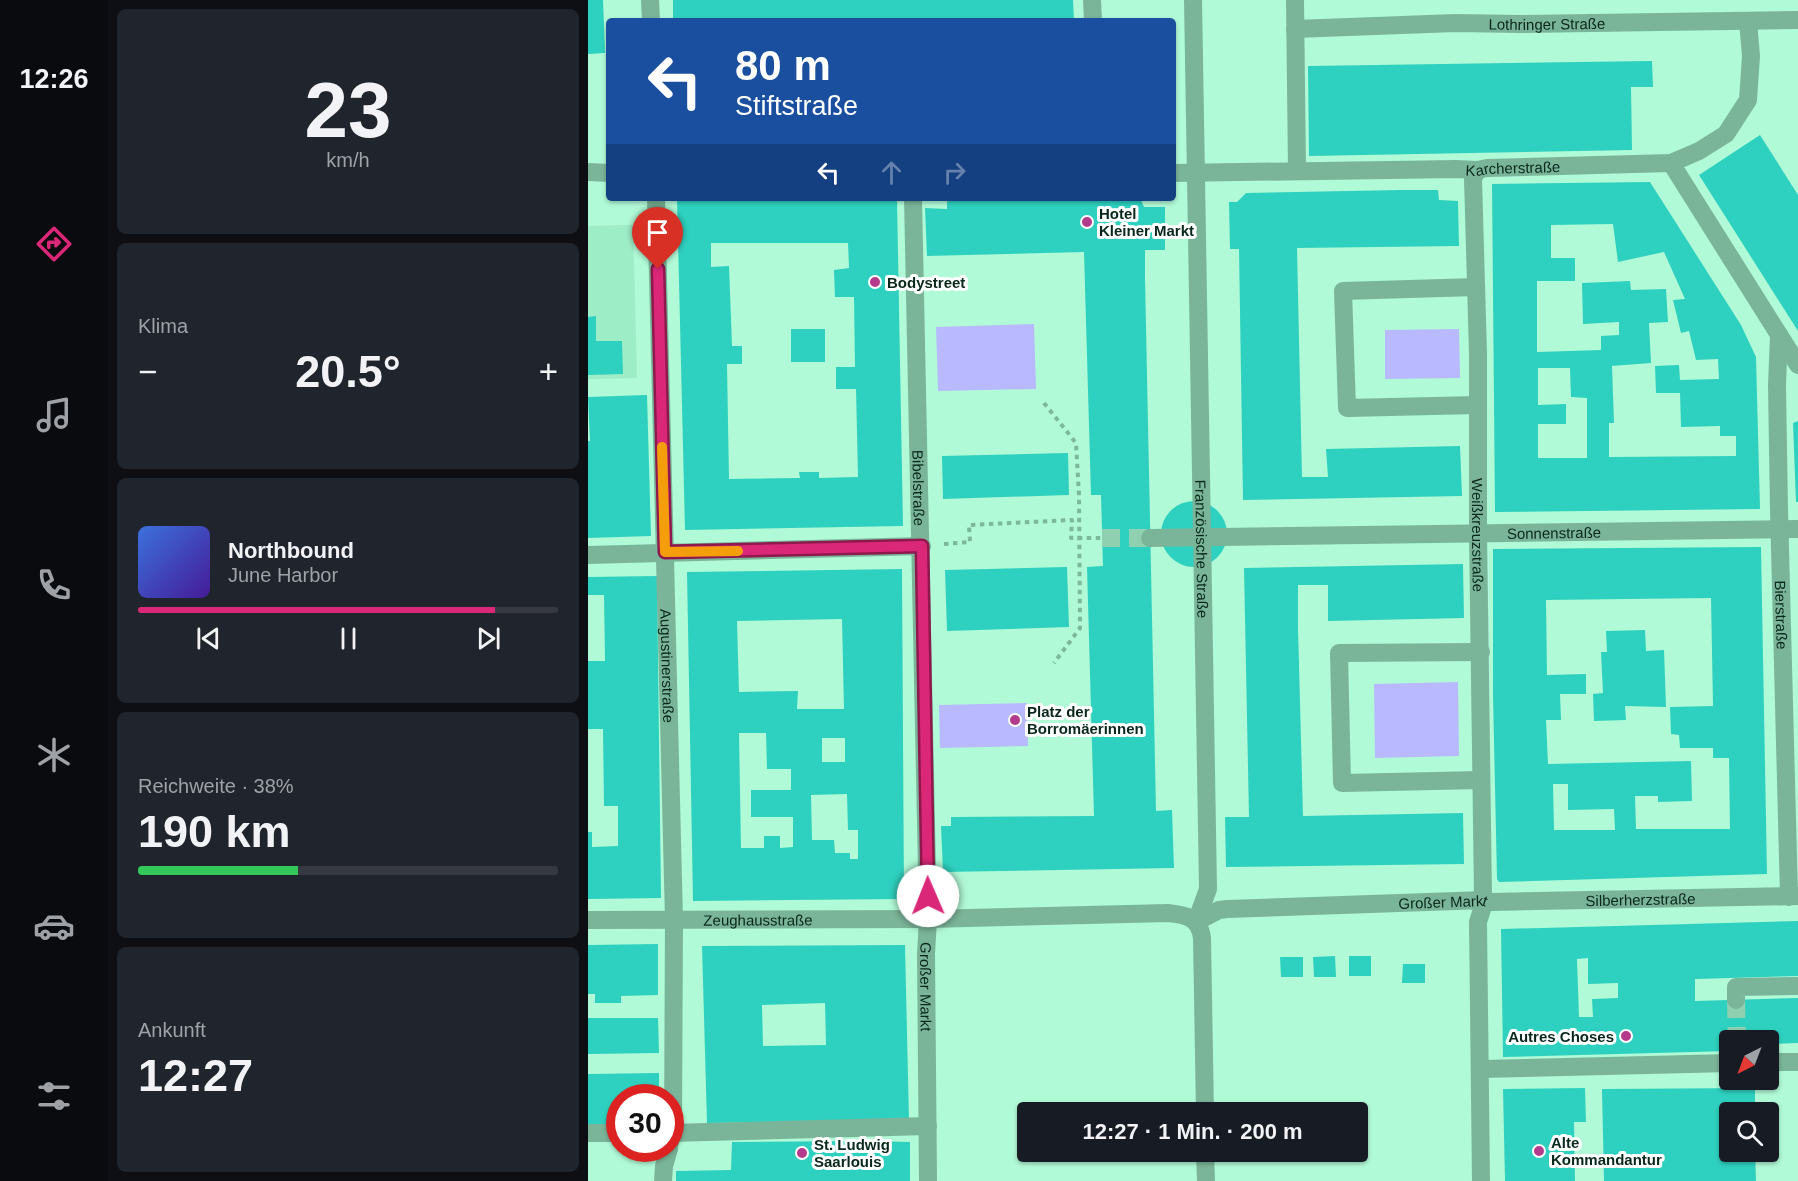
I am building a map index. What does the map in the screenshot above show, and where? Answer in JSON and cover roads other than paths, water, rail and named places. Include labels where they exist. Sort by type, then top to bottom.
[{"type":"street","points":[[650,0],[651,18]]},
{"type":"street","points":[[1092,0],[1092,18]]},
{"type":"street","name":"Französische Straße","points":[[1193,0],[1208,889],[1196,922]]},
{"type":"street","points":[[1294,0],[1297,171]]},
{"type":"street","name":"Lothringer Straße","points":[[1295,29],[1455,23],[1798,20]]},
{"type":"street","name":"Karcherstraße","points":[[1176,173],[1477,170],[1671,163],[1699,151],[1726,134],[1748,100],[1751,56],[1749,21]]},
{"type":"street","points":[[1671,163],[1798,364]]},
{"type":"street","name":"Weißkreuzstraße","points":[[1477,170],[1473,179],[1481,780],[1483,897],[1485,900]]},
{"type":"street","points":[[588,172],[606,173]]},
{"type":"street","name":"Augustinerstraße","points":[[656,201],[674,920],[672,1084]]},
{"type":"street","name":"Bibelstraße","points":[[913,201],[930,545],[928,920]]},
{"type":"street","points":[[1476,287],[1343,291],[1347,408],[1477,405]]},
{"type":"street","name":"Bierstraße","points":[[1779,335],[1777,385],[1789,529],[1794,897]]},
{"type":"street","name":"Sonnenstraße","points":[[1150,538],[1789,529]]},
{"type":"street","points":[[588,555],[930,545]]},
{"type":"street","points":[[1480,652],[1339,653],[1342,783],[1481,780]]},
{"type":"street","name":"Silberherzstraße","points":[[1485,900],[1491,902],[1794,897]]},
{"type":"street","name":"Großer Markt","points":[[1196,922],[1219,910],[1485,900],[1478,922],[1481,1181]]},
{"type":"street","points":[[928,920],[1168,913],[1188,916],[1200,928],[1202,938],[1205,1102]]},
{"type":"street","name":"Zeughausstraße","points":[[588,920],[928,920]]},
{"type":"street","name":"Großer Markt","points":[[928,920],[926,954],[928,1181]]},
{"type":"street","points":[[1736,1000],[1736,987],[1798,986]]},
{"type":"street","points":[[1779,1062],[1798,1062]]},
{"type":"street","points":[[1480,1069],[1719,1063]]},
{"type":"street","points":[[684,1138],[928,1126]]},
{"type":"street","points":[[588,1133],[606,1133]]},
{"type":"street","name":"Augustinerstraße","points":[[663,1181],[667,1162]]},
{"type":"street","points":[[1205,1162],[1206,1181]]},
{"type":"tunnel","points":[[1102,538],[1150,538]]},
{"type":"tunnel","points":[[1736,1000],[1737,1030]]},
{"type":"place","name":"Hotel Kleiner Markt","points":[[1087,222]]},
{"type":"place","name":"Bodystreet","points":[[875,282]]},
{"type":"place","name":"Platz der Borromäerinnen","points":[[1015,720]]},
{"type":"place","name":"Autres Choses","points":[[1626,1036]]},
{"type":"place","name":"Alte Kommandantur","points":[[1539,1151]]},
{"type":"place","name":"St. Ludwig Saarlouis","points":[[802,1153]]}]
